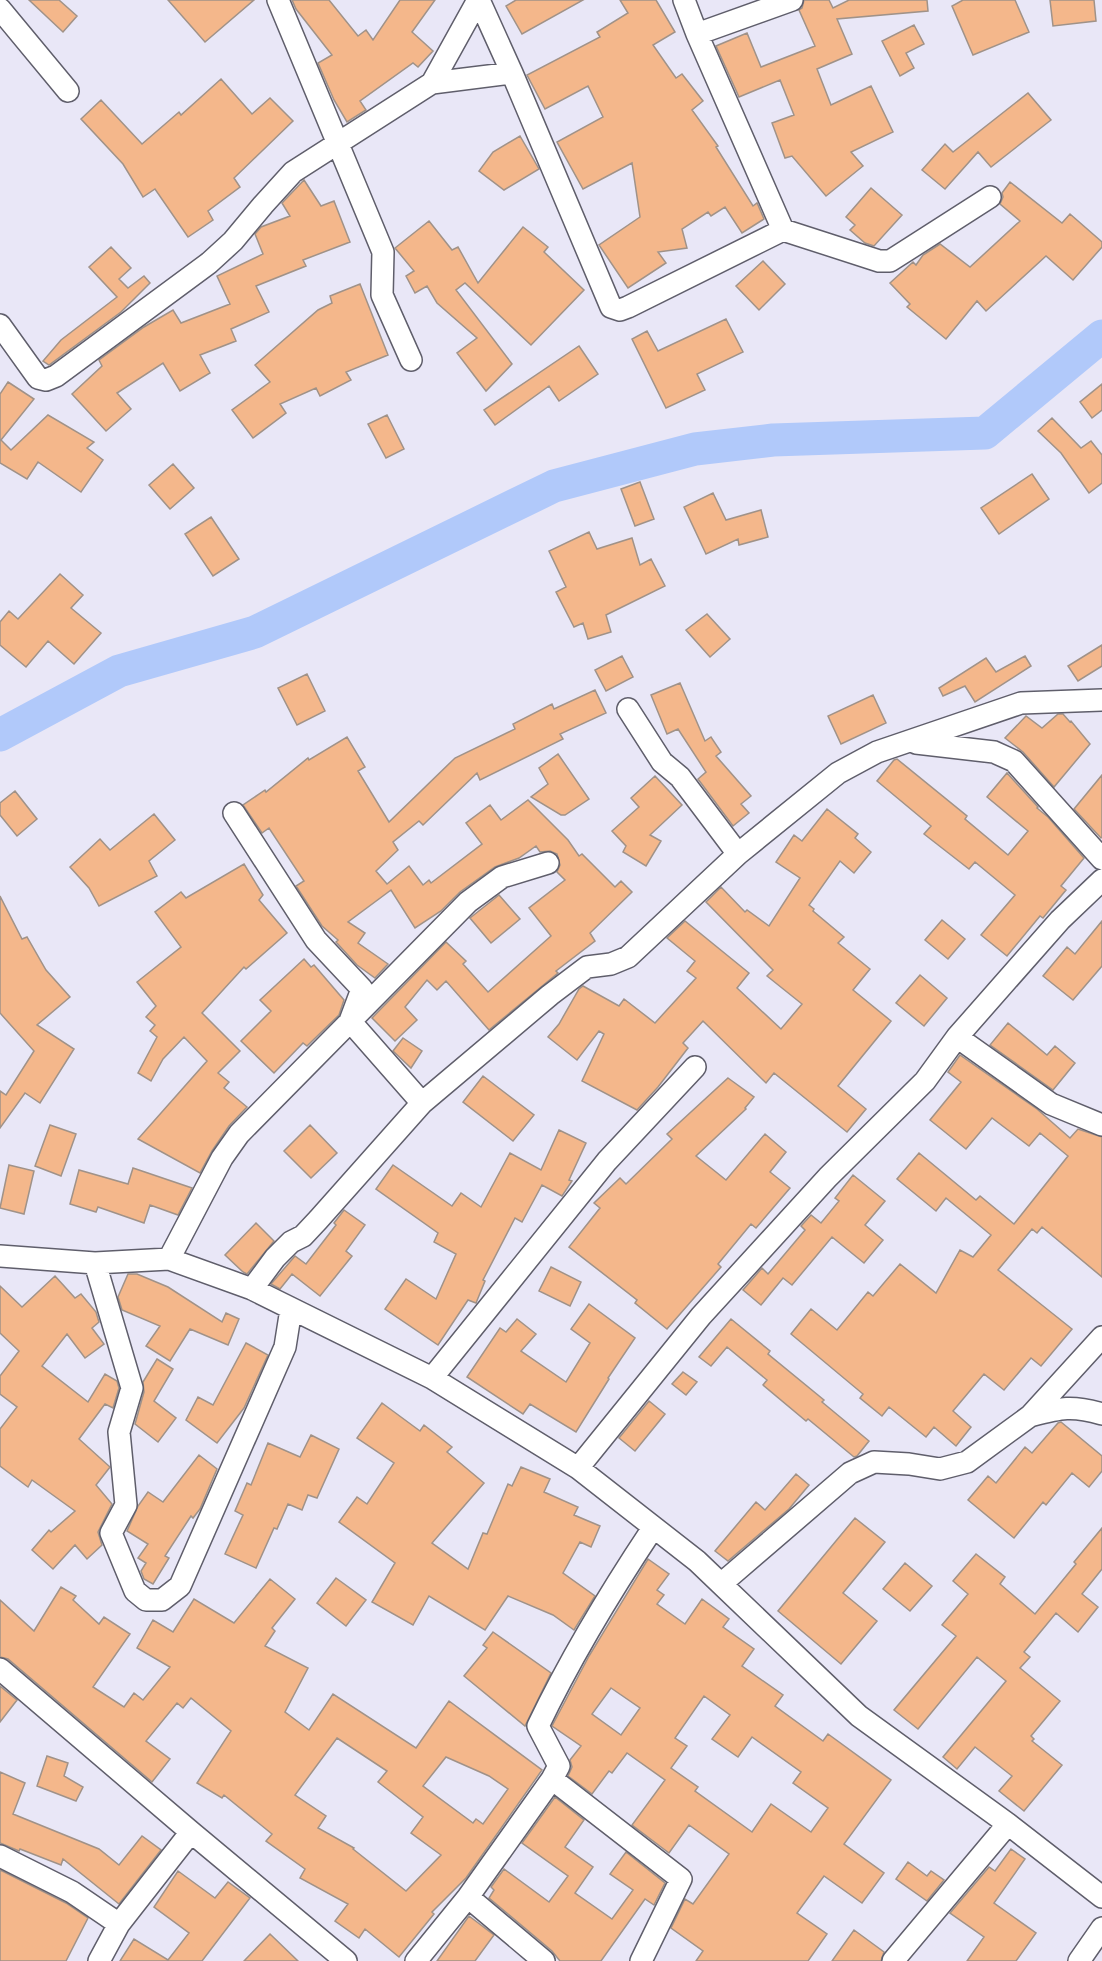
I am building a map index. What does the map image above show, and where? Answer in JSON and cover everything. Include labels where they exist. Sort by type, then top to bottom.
[{"type":"street","points":[[278,0],[383,252],[382,295],[411,360]]},
{"type":"street","points":[[432,83],[479,0]]},
{"type":"street","points":[[479,0],[611,307],[620,310],[628,307],[783,230],[879,261],[890,261],[990,197]]},
{"type":"street","points":[[684,0],[783,230]]},
{"type":"street","points":[[697,34],[792,0]]},
{"type":"street","points":[[0,9],[68,91]]},
{"type":"street","points":[[0,325],[38,378],[46,380],[56,376],[209,263],[233,241],[293,172],[432,83],[512,73]]},
{"type":"street","points":[[252,1289],[275,1258],[291,1242],[303,1236],[422,1104],[587,967],[611,964],[628,957],[738,854],[838,773],[877,752],[1021,703],[1102,699]]},
{"type":"street","points":[[628,709],[662,762],[680,777],[738,854]]},
{"type":"street","points":[[909,742],[994,752],[1014,761],[1102,859]]},
{"type":"street","points":[[234,813],[316,940],[362,989],[350,1021]]},
{"type":"street","points":[[169,1259],[222,1158],[239,1134],[468,902],[502,877],[548,863]]},
{"type":"street","points":[[578,1468],[701,1316],[828,1177],[926,1081],[957,1037],[1060,920],[1102,880]]},
{"type":"street","points":[[350,1021],[422,1104]]},
{"type":"street","points":[[957,1037],[1051,1104],[1102,1125]]},
{"type":"street","points":[[432,1378],[607,1161],[695,1067]]},
{"type":"street","points":[[0,1256],[95,1263],[169,1259],[252,1289],[432,1378],[578,1468],[697,1561],[858,1716],[1008,1824],[1102,1897]]},
{"type":"street","points":[[95,1263],[132,1388],[119,1432],[126,1505],[111,1533],[135,1591],[147,1600],[162,1600],[180,1586],[285,1347],[291,1309]]},
{"type":"street","points":[[720,1584],[850,1473],[874,1462],[940,1469],[967,1462],[1030,1416],[1102,1336]]},
{"type":"street","points":[[1030,1416],[1065,1407],[1102,1414]]},
{"type":"street","points":[[416,1961],[468,1897],[560,1766],[538,1726],[625,1569],[653,1528]]},
{"type":"street","points":[[0,1669],[346,1961]]},
{"type":"street","points":[[552,1779],[681,1879],[640,1961]]},
{"type":"street","points":[[893,1961],[1008,1824]]},
{"type":"street","points":[[99,1961],[119,1924],[191,1832]]},
{"type":"street","points":[[0,1856],[72,1892],[119,1924]]},
{"type":"street","points":[[468,1897],[544,1961]]},
{"type":"street","points":[[1079,1961],[1102,1928]]},
{"type":"building","points":[[29,0],[59,0],[77,16],[63,32]]},
{"type":"building","points":[[168,0],[254,0],[205,42]]},
{"type":"building","points":[[292,0],[329,0],[358,36],[366,30],[373,40],[400,0],[435,0],[412,32],[433,51],[418,67],[413,63],[360,101],[366,110],[347,122],[334,100],[318,63],[332,55],[296,9]]},
{"type":"building","points":[[516,0],[583,0],[522,34],[506,6]]},
{"type":"building","points":[[620,0],[656,0],[675,32],[653,45],[676,78],[682,74],[703,101],[692,110],[718,146],[716,147],[753,206],[757,203],[764,219],[742,233],[725,207],[711,216],[708,212],[682,229],[687,248],[658,252],[666,263],[628,288],[599,245],[640,217],[632,163],[583,189],[557,142],[603,117],[588,86],[545,109],[527,75],[600,37],[597,32],[628,13]]},
{"type":"building","points":[[804,0],[829,0],[833,8],[849,0],[927,0],[928,11],[837,19],[852,54],[817,69],[831,105],[871,86],[893,132],[851,152],[863,166],[826,196],[792,156],[785,158],[772,123],[794,115],[780,80],[739,97],[716,46],[747,33],[761,67],[815,46],[799,10]]},
{"type":"building","points":[[963,0],[1015,0],[1029,32],[973,55],[952,6]]},
{"type":"building","points":[[1050,0],[1094,0],[1096,21],[1053,26]]},
{"type":"building","points":[[914,25],[924,44],[906,53],[914,68],[900,76],[882,41]]},
{"type":"building","points":[[221,79],[252,114],[270,98],[293,121],[234,178],[240,187],[208,211],[213,220],[188,237],[155,189],[143,197],[123,164],[81,119],[101,100],[142,144],[179,112],[181,115]]},
{"type":"building","points":[[1028,93],[1051,120],[991,167],[978,152],[945,189],[922,170],[945,144],[953,152]]},
{"type":"building","points":[[520,136],[539,169],[504,190],[479,171],[493,152]]},
{"type":"building","points":[[304,180],[321,206],[334,201],[350,242],[303,260],[306,266],[256,286],[269,312],[231,329],[236,341],[200,355],[210,373],[180,391],[163,363],[117,393],[131,409],[106,431],[72,394],[102,366],[99,360],[144,327],[173,310],[181,323],[230,304],[217,276],[263,254],[255,234],[261,227],[290,216],[282,203]]},
{"type":"building","points":[[1010,182],[1062,223],[1070,214],[1102,242],[1102,247],[1073,280],[1046,256],[986,311],[977,301],[946,339],[907,307],[910,304],[890,283],[913,262],[916,265],[923,255],[940,244],[970,267],[1020,221],[1000,204],[1002,193]]},
{"type":"building","points":[[871,188],[902,215],[874,246],[865,243],[850,230],[855,225],[846,217]]},
{"type":"building","points":[[429,221],[452,250],[458,247],[478,283],[523,227],[548,247],[544,252],[584,290],[531,345],[465,283],[456,290],[512,364],[486,391],[457,353],[477,338],[437,303],[427,286],[415,293],[406,276],[414,271],[395,248]]},
{"type":"building","points":[[111,247],[131,268],[119,279],[128,288],[144,276],[150,283],[121,312],[49,365],[43,361],[61,340],[117,297],[89,267]]},
{"type":"building","points":[[763,261],[785,284],[759,310],[736,286]]},
{"type":"building","points":[[360,284],[388,355],[346,372],[351,380],[320,396],[316,388],[280,404],[286,413],[253,438],[232,410],[270,382],[255,365],[318,310],[332,303],[330,296]]},
{"type":"building","points":[[726,319],[743,352],[697,374],[705,390],[666,408],[632,339],[647,331],[658,351]]},
{"type":"building","points":[[579,346],[598,374],[559,401],[549,386],[495,425],[484,410]]},
{"type":"building","points":[[8,382],[34,399],[1,440],[11,450],[48,415],[94,442],[87,448],[103,460],[81,492],[38,462],[27,479],[0,463],[0,394]]},
{"type":"building","points":[[1102,384],[1102,410],[1092,418],[1080,402]]},
{"type":"building","points":[[387,415],[404,449],[386,458],[368,424]]},
{"type":"building","points":[[1052,418],[1081,448],[1091,441],[1102,455],[1102,483],[1089,493],[1061,453],[1038,431]]},
{"type":"building","points":[[173,464],[194,488],[170,509],[149,485]]},
{"type":"building","points":[[1032,474],[1049,499],[999,534],[981,508]]},
{"type":"building","points":[[640,482],[654,519],[635,526],[621,489]]},
{"type":"building","points":[[713,493],[726,520],[761,510],[768,537],[739,545],[738,539],[706,554],[684,507]]},
{"type":"building","points":[[211,517],[239,559],[213,576],[185,534]]},
{"type":"building","points":[[589,532],[597,549],[632,538],[640,565],[651,559],[665,586],[606,615],[611,632],[588,639],[583,623],[574,627],[556,592],[566,587],[549,551]]},
{"type":"building","points":[[60,574],[83,595],[71,608],[101,633],[74,664],[48,641],[26,667],[0,645],[0,622],[9,611],[18,619]]},
{"type":"building","points":[[707,614],[730,639],[710,657],[686,630]]},
{"type":"building","points":[[1102,645],[1102,666],[1078,681],[1068,666]]},
{"type":"building","points":[[622,656],[633,677],[606,691],[595,670]]},
{"type":"building","points":[[1025,656],[1031,666],[975,702],[965,686],[943,696],[939,688],[986,658],[996,672]]},
{"type":"building","points":[[307,674],[325,711],[297,725],[278,688]]},
{"type":"building","points":[[680,683],[705,741],[711,737],[721,752],[716,756],[751,796],[741,804],[749,813],[733,826],[698,779],[706,772],[678,729],[667,734],[651,695]]},
{"type":"building","points":[[595,690],[606,713],[560,734],[563,739],[480,780],[477,773],[423,825],[419,821],[393,842],[398,850],[376,871],[387,884],[409,866],[423,885],[429,880],[431,883],[482,844],[466,823],[490,805],[501,820],[528,800],[568,840],[579,856],[582,854],[615,887],[621,881],[632,892],[590,933],[595,941],[556,971],[558,973],[489,1030],[446,981],[437,990],[427,980],[405,1007],[417,1020],[395,1041],[372,1018],[446,942],[466,961],[463,964],[488,992],[551,936],[529,908],[565,880],[557,872],[560,865],[557,854],[550,851],[540,852],[536,846],[519,858],[495,867],[460,892],[441,911],[415,928],[391,890],[348,922],[365,933],[358,943],[388,964],[375,978],[357,965],[336,942],[338,940],[322,926],[296,886],[304,881],[269,828],[262,833],[243,805],[265,790],[266,792],[308,758],[309,760],[347,737],[365,767],[358,771],[389,822],[455,758],[515,729],[513,724],[552,704],[554,709]]},
{"type":"building","points":[[873,695],[886,723],[841,744],[828,716]]},
{"type":"building","points":[[1058,714],[1063,714],[1071,721],[1090,744],[1054,787],[1023,752],[1005,738],[1026,716],[1042,728]]},
{"type":"building","points":[[558,754],[589,799],[565,815],[561,815],[531,797],[548,784],[539,768]]},
{"type":"building","points":[[897,759],[967,816],[965,819],[1008,855],[1028,831],[987,797],[1007,773],[1084,858],[1061,886],[1066,890],[1043,918],[1040,916],[1007,956],[981,935],[1015,895],[975,862],[969,869],[924,834],[931,826],[877,781]]},
{"type":"building","points":[[1102,775],[1102,837],[1101,838],[1074,809]]},
{"type":"building","points":[[655,776],[682,805],[650,835],[661,841],[646,866],[623,852],[626,846],[612,831],[639,807],[631,798]]},
{"type":"building","points":[[15,791],[37,819],[17,836],[0,815],[0,803]]},
{"type":"building","points":[[827,809],[858,834],[855,838],[871,852],[854,873],[840,861],[809,905],[844,937],[838,943],[870,969],[853,990],[891,1021],[838,1086],[866,1109],[847,1132],[774,1073],[766,1083],[703,1021],[683,1043],[688,1048],[637,1110],[582,1081],[604,1034],[599,1031],[577,1060],[548,1037],[583,986],[619,1006],[624,999],[655,1023],[696,978],[687,971],[695,961],[667,938],[685,921],[749,973],[737,988],[781,1029],[802,1004],[767,976],[773,970],[706,902],[721,887],[745,912],[747,910],[769,926],[800,878],[776,862],[794,835],[802,841]]},
{"type":"building","points":[[154,814],[175,840],[149,861],[157,876],[99,906],[89,888],[70,867],[100,839],[110,850]]},
{"type":"building","points":[[244,864],[263,895],[259,900],[287,933],[246,969],[244,967],[202,1013],[240,1051],[218,1073],[229,1082],[224,1088],[247,1107],[229,1126],[200,1173],[138,1139],[207,1061],[184,1037],[163,1059],[151,1081],[138,1073],[157,1037],[150,1031],[155,1025],[146,1017],[156,1006],[137,982],[181,947],[155,912],[181,892],[186,898]]},
{"type":"building","points":[[499,895],[520,919],[491,943],[470,918]]},
{"type":"building","points":[[0,896],[22,939],[27,937],[46,970],[70,997],[37,1025],[74,1049],[40,1103],[25,1093],[0,1128],[0,1091],[6,1095],[34,1051],[0,1013]]},
{"type":"building","points":[[942,920],[965,939],[948,959],[925,940]]},
{"type":"building","points":[[1102,921],[1102,966],[1073,1000],[1043,976],[1067,947],[1075,954]]},
{"type":"building","points":[[304,959],[311,967],[314,965],[344,1000],[339,1015],[307,1046],[303,1043],[274,1073],[241,1041],[271,1011],[260,1000]]},
{"type":"building","points":[[920,975],[947,998],[924,1026],[896,1003]]},
{"type":"building","points":[[1008,1023],[1047,1055],[1055,1046],[1075,1063],[1053,1090],[990,1045]]},
{"type":"building","points":[[403,1038],[422,1051],[411,1068],[393,1051]]},
{"type":"building","points":[[960,1055],[1037,1109],[1070,1138],[1078,1129],[1102,1137],[1102,1277],[1042,1227],[1037,1233],[1032,1229],[998,1270],[1072,1329],[1041,1366],[1031,1358],[1004,1390],[984,1374],[953,1411],[971,1427],[956,1446],[934,1427],[926,1437],[889,1407],[882,1416],[860,1398],[863,1394],[791,1334],[811,1309],[837,1330],[868,1292],[873,1296],[900,1264],[936,1293],[960,1250],[973,1257],[991,1235],[946,1198],[936,1211],[897,1179],[919,1153],[976,1200],[980,1196],[1014,1224],[1068,1156],[1040,1133],[1029,1146],[992,1118],[966,1149],[930,1120],[961,1082],[948,1072]]},
{"type":"building","points":[[483,1076],[534,1115],[513,1141],[463,1102]]},
{"type":"building","points":[[728,1078],[754,1097],[746,1109],[696,1156],[726,1180],[765,1134],[786,1152],[770,1172],[790,1188],[756,1228],[751,1224],[718,1264],[721,1267],[667,1329],[635,1303],[637,1300],[569,1247],[600,1208],[594,1203],[620,1178],[626,1184],[672,1139],[667,1134]]},
{"type":"building","points":[[50,1125],[76,1134],[61,1176],[35,1166]]},
{"type":"building","points":[[310,1125],[337,1153],[311,1178],[284,1151]]},
{"type":"building","points":[[559,1130],[586,1143],[569,1180],[572,1181],[562,1196],[542,1185],[522,1222],[515,1218],[483,1280],[485,1281],[476,1303],[468,1300],[438,1345],[385,1309],[406,1279],[436,1299],[456,1254],[434,1242],[438,1233],[376,1189],[393,1165],[452,1206],[461,1193],[481,1207],[510,1153],[541,1170]]},
{"type":"building","points":[[9,1165],[34,1171],[24,1214],[0,1208]]},
{"type":"building","points":[[133,1168],[192,1188],[178,1215],[150,1205],[144,1223],[98,1207],[96,1212],[70,1204],[79,1170],[128,1184]]},
{"type":"building","points":[[853,1175],[885,1201],[865,1225],[883,1240],[864,1263],[832,1237],[792,1285],[783,1278],[761,1305],[743,1290],[762,1268],[768,1274],[805,1230],[801,1226],[811,1215],[821,1223],[839,1201],[835,1198]]},
{"type":"building","points":[[344,1210],[365,1225],[346,1251],[352,1256],[320,1296],[292,1274],[280,1289],[271,1284],[295,1256],[306,1264],[336,1225],[334,1223]]},
{"type":"building","points":[[256,1223],[274,1241],[247,1274],[225,1255]]},
{"type":"building","points":[[551,1267],[581,1282],[570,1306],[539,1291]]},
{"type":"building","points":[[128,1274],[137,1274],[168,1287],[222,1322],[226,1313],[239,1319],[228,1345],[190,1329],[170,1361],[146,1346],[160,1326],[122,1310],[118,1297]]},
{"type":"building","points":[[55,1276],[75,1298],[81,1294],[96,1312],[99,1322],[92,1328],[104,1344],[85,1358],[67,1334],[42,1366],[88,1402],[105,1374],[117,1381],[119,1388],[113,1408],[105,1404],[79,1439],[110,1467],[96,1485],[112,1504],[98,1532],[102,1545],[87,1559],[75,1545],[53,1569],[32,1550],[49,1530],[51,1532],[75,1511],[32,1480],[28,1487],[0,1466],[0,1429],[17,1407],[0,1394],[0,1376],[19,1351],[0,1333],[0,1286],[22,1307]]},
{"type":"building","points":[[589,1304],[635,1338],[576,1432],[530,1404],[523,1414],[467,1377],[500,1328],[506,1332],[517,1319],[536,1334],[521,1351],[566,1382],[590,1343],[571,1329]]},
{"type":"building","points":[[731,1319],[770,1351],[768,1354],[824,1400],[822,1402],[869,1441],[857,1456],[854,1457],[808,1419],[806,1421],[763,1385],[767,1380],[727,1347],[711,1366],[699,1357]]},
{"type":"building","points":[[246,1343],[268,1355],[244,1408],[217,1443],[186,1420],[198,1397],[213,1405]]},
{"type":"building","points":[[157,1359],[173,1369],[154,1401],[176,1418],[158,1442],[135,1424],[144,1392],[143,1382]]},
{"type":"building","points":[[683,1372],[697,1382],[686,1395],[672,1384]]},
{"type":"building","points":[[649,1401],[665,1414],[635,1451],[619,1438]]},
{"type":"building","points":[[382,1403],[420,1431],[424,1425],[452,1447],[447,1452],[484,1483],[432,1543],[468,1569],[483,1533],[487,1534],[508,1484],[512,1486],[521,1467],[550,1479],[544,1492],[578,1507],[574,1515],[600,1526],[591,1547],[580,1542],[563,1573],[595,1596],[574,1630],[553,1615],[508,1596],[485,1630],[429,1596],[413,1625],[372,1602],[395,1563],[339,1522],[357,1497],[367,1504],[394,1463],[357,1438]]},
{"type":"building","points":[[1061,1422],[1102,1456],[1102,1471],[1089,1487],[1072,1473],[1046,1505],[1043,1502],[1014,1538],[968,1500],[988,1476],[996,1483],[1025,1447],[1032,1453]]},
{"type":"building","points":[[311,1435],[339,1449],[317,1498],[308,1495],[302,1510],[288,1504],[256,1568],[225,1554],[243,1515],[235,1511],[247,1483],[251,1485],[268,1443],[300,1457]]},
{"type":"building","points":[[199,1455],[217,1469],[200,1509],[193,1518],[191,1516],[165,1556],[169,1558],[153,1584],[144,1579],[141,1571],[146,1563],[138,1558],[148,1544],[127,1531],[138,1506],[148,1492],[163,1502]]},
{"type":"building","points":[[796,1474],[809,1485],[789,1509],[728,1561],[715,1551],[756,1502],[765,1510]]},
{"type":"building","points":[[855,1518],[885,1542],[843,1593],[877,1621],[841,1664],[778,1611]]},
{"type":"building","points":[[1102,1528],[1102,1569],[1082,1594],[1098,1607],[1078,1632],[1056,1613],[1024,1652],[1030,1657],[1020,1668],[1060,1701],[1031,1736],[1034,1739],[1032,1741],[1062,1765],[1024,1811],[999,1791],[1012,1776],[975,1747],[957,1769],[943,1757],[1006,1681],[977,1657],[918,1729],[894,1710],[956,1636],[942,1625],[968,1594],[953,1581],[976,1554],[1005,1577],[1000,1584],[1035,1614]]},
{"type":"building","points":[[648,1559],[669,1574],[657,1590],[664,1595],[657,1604],[685,1624],[702,1599],[729,1619],[723,1627],[754,1649],[742,1666],[783,1695],[775,1706],[823,1741],[828,1734],[891,1780],[844,1844],[884,1873],[862,1903],[824,1876],[797,1913],[827,1934],[808,1961],[696,1961],[703,1951],[671,1928],[685,1899],[693,1904],[729,1854],[689,1825],[669,1853],[632,1825],[665,1780],[627,1753],[612,1773],[609,1771],[592,1794],[568,1776],[572,1767],[570,1760],[581,1746],[552,1726],[589,1656]],"holes":[[[611,1688],[640,1708],[621,1735],[592,1714]],[[704,1696],[730,1715],[712,1739],[738,1757],[752,1737],[801,1772],[793,1783],[828,1808],[811,1832],[771,1804],[752,1832],[695,1791],[698,1787],[671,1768],[687,1746],[675,1738]]]},
{"type":"building","points":[[905,1563],[932,1586],[910,1611],[883,1589]]},
{"type":"building","points":[[336,1578],[366,1600],[346,1626],[317,1603]]},
{"type":"building","points":[[270,1579],[295,1599],[272,1628],[275,1631],[265,1646],[308,1668],[285,1712],[309,1730],[333,1694],[416,1748],[449,1701],[542,1770],[466,1878],[432,1912],[434,1914],[399,1957],[365,1929],[359,1938],[335,1921],[348,1904],[300,1878],[305,1869],[266,1841],[272,1834],[224,1795],[222,1798],[197,1783],[231,1731],[191,1698],[183,1708],[177,1703],[146,1741],[170,1759],[152,1782],[8,1659],[0,1657],[0,1600],[34,1631],[61,1587],[76,1596],[73,1600],[99,1624],[104,1617],[130,1634],[93,1687],[124,1707],[134,1693],[143,1700],[170,1667],[137,1648],[153,1620],[173,1632],[194,1599],[234,1623]],"holes":[[[337,1738],[387,1771],[378,1782],[423,1817],[411,1833],[441,1855],[406,1891],[354,1848],[318,1828],[326,1816],[295,1795]],[[446,1757],[489,1776],[508,1789],[483,1824],[476,1819],[473,1823],[423,1786]]]},
{"type":"building","points":[[493,1632],[551,1673],[525,1726],[464,1676],[487,1648],[483,1645]]},
{"type":"building","points":[[0,1686],[17,1700],[0,1722]]},
{"type":"building","points":[[47,1756],[68,1763],[64,1776],[83,1787],[76,1801],[37,1786]]},
{"type":"building","points":[[0,1772],[25,1783],[13,1814],[99,1849],[119,1865],[142,1836],[161,1850],[119,1904],[63,1859],[61,1865],[0,1843]]},
{"type":"building","points":[[555,1797],[584,1820],[565,1847],[593,1867],[575,1893],[612,1919],[633,1890],[610,1874],[626,1852],[665,1883],[654,1905],[645,1899],[601,1961],[560,1961],[552,1951],[489,1898],[494,1890],[491,1887],[504,1869],[549,1902],[568,1876],[522,1843]]},
{"type":"building","points":[[1011,1849],[1025,1859],[994,1903],[1036,1933],[1016,1961],[967,1961],[984,1937],[950,1913],[989,1867],[995,1871]]},
{"type":"building","points":[[908,1862],[927,1876],[931,1871],[944,1880],[927,1901],[896,1879]]},
{"type":"building","points":[[0,1870],[66,1903],[88,1918],[66,1961],[0,1961]]},
{"type":"building","points":[[178,1871],[215,1898],[228,1882],[250,1898],[202,1961],[120,1961],[134,1939],[168,1960],[189,1933],[154,1907]]},
{"type":"building","points":[[469,1916],[494,1935],[475,1961],[437,1961]]},
{"type":"building","points":[[854,1930],[884,1952],[881,1961],[832,1961]]},
{"type":"building","points":[[270,1934],[298,1961],[244,1961]]},
{"type":"waterway","points":[[0,735],[119,671],[255,632],[554,486],[695,449],[773,440],[985,433],[1102,336]]}]
